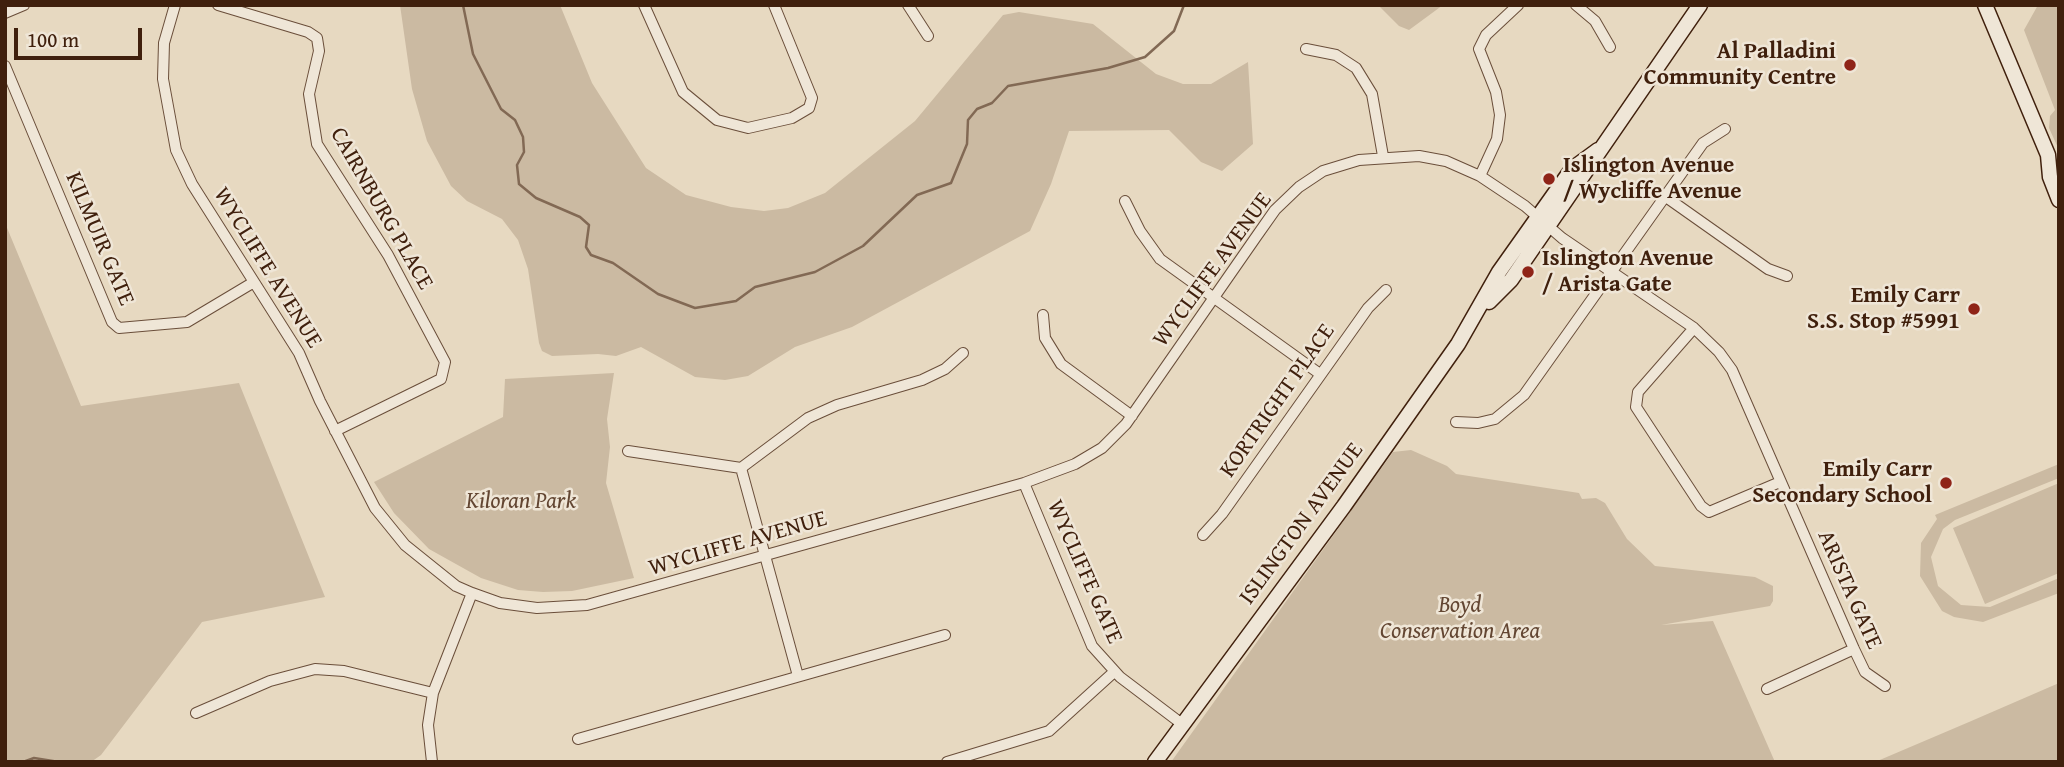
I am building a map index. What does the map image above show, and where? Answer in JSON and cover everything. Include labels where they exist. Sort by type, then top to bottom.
[{"type":"main road","name":"ISLINGTON AVENUE","points":[[1154,762],[1351,495],[1480,310],[1511,280],[1572,169],[1598,149],[1700,5]]},
{"type":"main road","points":[[1985,5],[2054,160],[2050,177],[2059,200]]},
{"type":"street","points":[[5,13],[24,5]]},
{"type":"street","name":"WYCLIFFE AVENUE","points":[[175,5],[164,44],[163,79],[176,150],[192,184],[299,353],[375,509],[405,545],[456,586],[519,607],[571,607],[611,599],[1024,483],[1059,471],[1094,454],[1111,441],[1132,416],[1275,210],[1298,187],[1323,171],[1383,156],[1439,159],[1480,176],[1543,222]]},
{"type":"street","name":"CAIRNBURG PLACE","points":[[218,5],[308,32],[317,38],[318,51],[309,94],[317,144],[388,255],[445,362],[440,379],[335,431]]},
{"type":"street","points":[[644,5],[683,92],[717,120],[748,128],[792,118],[809,108],[812,98],[774,5]]},
{"type":"street","points":[[908,5],[928,36]]},
{"type":"street","points":[[1480,176],[1497,139],[1500,115],[1496,92],[1479,48],[1486,36],[1518,5]]},
{"type":"street","points":[[1576,5],[1595,21],[1610,47]]},
{"type":"street","points":[[1306,49],[1336,55],[1356,68],[1372,94],[1383,156]]},
{"type":"street","name":"KILMUIR GATE","points":[[5,66],[113,322],[119,328],[187,322],[254,282]]},
{"type":"street","points":[[1456,422],[1478,423],[1495,419],[1516,404],[1703,143],[1725,129]]},
{"type":"street","points":[[1666,197],[1768,269],[1787,276]]},
{"type":"street","points":[[1125,201],[1140,231],[1160,260],[1320,374]]},
{"type":"street","name":"ARISTA GATE","points":[[1543,222],[1694,328],[1732,369],[1853,649],[1865,672],[1885,685]]},
{"type":"street","name":"KORTRIGHT PLACE","points":[[1203,535],[1222,514],[1368,308],[1386,290]]},
{"type":"street","points":[[1043,315],[1045,338],[1061,364],[1132,416]]},
{"type":"street","points":[[1694,328],[1638,392],[1636,407],[1701,506],[1709,512],[1780,482]]},
{"type":"street","points":[[628,451],[741,468],[815,414],[922,380],[945,369],[963,353]]},
{"type":"street","points":[[741,468],[798,676]]},
{"type":"street","name":"WYCLIFFE GATE","points":[[1024,483],[1090,642],[1114,672],[1182,724]]},
{"type":"street","points":[[432,762],[428,725],[433,693],[472,593]]},
{"type":"street","points":[[578,739],[945,635]]},
{"type":"street","points":[[1767,688],[1853,649]]},
{"type":"street","points":[[196,713],[270,681],[316,669],[352,673],[433,693]]},
{"type":"street","points":[[947,762],[970,759],[1049,731],[1114,672]]},
{"type":"green space","points":[[400,5],[560,5],[592,83],[646,168],[686,195],[731,207],[764,211],[788,208],[825,193],[915,121],[1003,15],[1019,12],[1093,24],[1156,74],[1183,84],[1211,84],[1248,62],[1253,144],[1222,171],[1201,162],[1169,130],[1069,131],[1051,184],[1030,231],[852,327],[795,347],[748,376],[725,380],[695,377],[641,347],[616,356],[552,356],[542,351],[539,343],[528,269],[518,240],[502,219],[467,201],[451,186],[427,141],[412,89]]},
{"type":"green space","points":[[1378,5],[1443,5],[1409,30],[1399,26]]},
{"type":"green space","points":[[2038,5],[2059,5],[2059,150],[2049,128],[2050,116],[2055,110],[2024,30]]},
{"type":"green space","points":[[5,223],[81,406],[239,383],[325,597],[202,622],[101,755],[91,762],[5,762]]},
{"type":"green space","name":"Kiloran Park","points":[[614,373],[607,419],[610,447],[606,483],[634,578],[572,591],[543,592],[518,590],[481,578],[429,549],[394,513],[374,482],[503,417],[505,379]]},
{"type":"green space","name":"Boyd Conservation Area","points":[[1411,450],[1447,466],[1456,474],[1579,493],[1582,499],[1596,498],[1605,503],[1627,539],[1655,566],[1755,577],[1773,586],[1773,601],[1770,606],[1661,625],[1713,621],[1775,762],[1171,762],[1393,452]]},
{"type":"green space","points":[[2059,464],[2059,478],[1955,520],[1943,529],[1931,557],[1938,586],[1961,605],[1990,607],[2059,578],[2059,593],[1983,622],[1954,617],[1942,611],[1920,576],[1921,543],[1937,519],[1935,515]]},
{"type":"green space","points":[[2059,483],[2059,573],[1985,604],[1953,528]]},
{"type":"green space","points":[[2059,683],[2059,762],[1875,762],[1969,722]]},
{"type":"waterway","points":[[463,5],[473,54],[501,109],[515,120],[523,137],[524,152],[517,165],[519,184],[536,198],[580,217],[589,225],[586,247],[591,255],[613,263],[658,294],[695,308],[736,301],[755,287],[815,272],[863,246],[917,195],[951,183],[967,144],[968,120],[977,109],[992,103],[1008,86],[1108,68],[1145,57],[1174,31],[1184,5]]},
{"type":"waterway","points":[[23,762],[34,758],[59,762]]},
{"type":"place","name":"Al Palladini Community Centre","points":[[1850,65]]},
{"type":"place","name":"Islington Avenue / Wycliffe Avenue","points":[[1549,179]]},
{"type":"place","name":"Islington Avenue / Arista Gate","points":[[1528,272]]},
{"type":"place","name":"Emily Carr S.S. Stop #5991","points":[[1974,309]]},
{"type":"place","name":"Emily Carr Secondary School","points":[[1946,483]]}]
